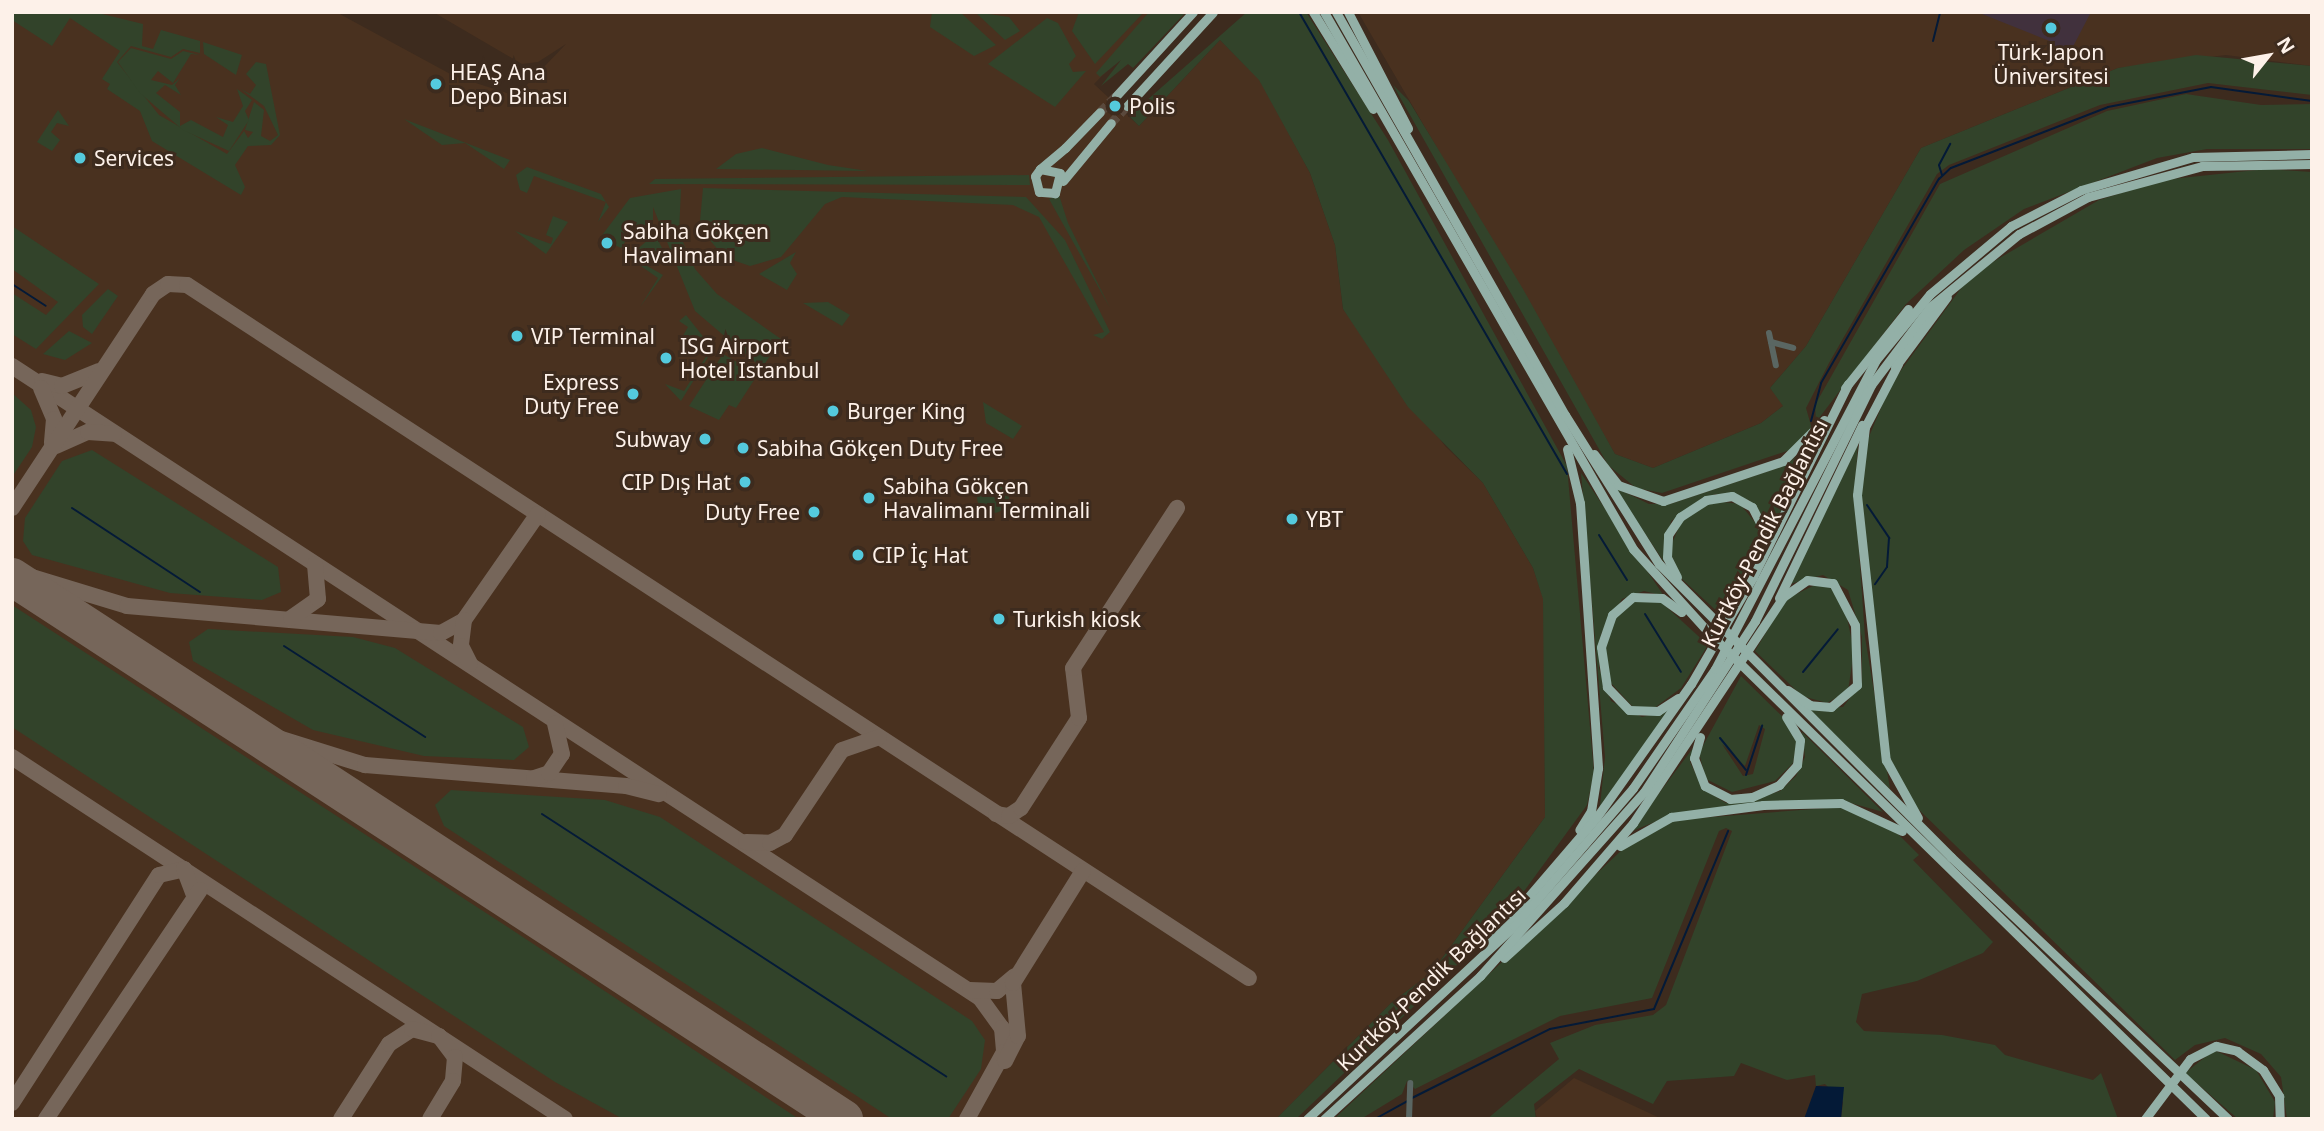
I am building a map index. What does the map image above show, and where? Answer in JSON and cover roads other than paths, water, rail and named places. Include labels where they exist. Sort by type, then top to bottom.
[{"type":"highway","points":[[1116,96],[1193,12]]},
{"type":"highway","points":[[1127,106],[1216,12]]},
{"type":"highway","points":[[1313,12],[1415,174]]},
{"type":"highway","points":[[1324,12],[1556,421],[1633,549],[1711,635],[2200,1119]]},
{"type":"highway","points":[[1336,12],[1631,527],[1690,598],[1951,857],[2206,1101],[2230,1119]]},
{"type":"highway","points":[[1348,12],[1423,162]]},
{"type":"highway","points":[[1100,112],[1040,169],[1034,180],[1042,194],[1055,193],[1111,123]]},
{"type":"highway","name":"Kurtköy-Pendik Bağlantısı","points":[[1307,1119],[1441,995],[1577,859],[1660,751],[1764,580],[1875,359],[1930,294],[2011,226],[2081,190],[2193,157],[2312,154]]},
{"type":"highway","name":"Kurtköy-Pendik Bağlantısı","points":[[1324,1119],[1480,976],[1589,859],[1670,757],[1755,621],[1871,385],[1958,281],[2019,233],[2134,181],[2202,166],[2312,164]]},
{"type":"highway","points":[[1040,169],[1056,169],[1062,183]]},
{"type":"highway","points":[[1600,863],[1706,722],[1768,619],[1869,408],[1958,281]]},
{"type":"highway","points":[[1565,415],[1618,485],[1663,501],[1795,454],[1878,342],[1930,294]]},
{"type":"highway","points":[[1898,364],[1866,427],[1858,457],[1870,659],[1895,783],[1951,857]]},
{"type":"highway","points":[[1441,995],[1560,859],[1691,684],[1753,578],[1848,384]]},
{"type":"highway","points":[[1556,421],[1580,503],[1598,768],[1591,811],[1560,859]]},
{"type":"highway","points":[[1690,598],[1671,569],[1666,542],[1680,517],[1706,500],[1732,496],[1759,518],[1763,545],[1753,578]]},
{"type":"highway","points":[[1768,619],[1793,587],[1807,580],[1833,583],[1852,613],[1860,657],[1857,685],[1831,708],[1810,705],[1768,676]]},
{"type":"highway","points":[[1691,684],[1658,711],[1639,713],[1619,703],[1601,661],[1607,624],[1625,601],[1650,596],[1671,603],[1711,635]]},
{"type":"highway","points":[[1706,722],[1694,758],[1712,792],[1741,798],[1779,785],[1797,765],[1800,740],[1760,683]]},
{"type":"highway","points":[[1480,976],[1600,863],[1656,822],[1763,805],[1841,803],[1875,814],[1918,841]]},
{"type":"highway","points":[[2145,1119],[2154,1100],[2190,1059],[2211,1046],[2237,1051],[2270,1079],[2279,1117]]},
{"type":"highway","points":[[2159,1078],[2206,1119]]},
{"type":"street","points":[[1776,365],[1769,333],[1774,345],[1793,348]]},
{"type":"street","points":[[1409,1119],[1410,1087]]},
{"type":"water","points":[[1816,1086],[1844,1087],[1841,1119],[1804,1119]]},
{"type":"waterway","points":[[1299,12],[1567,474]]},
{"type":"waterway","points":[[1933,41],[1940,12]]},
{"type":"waterway","points":[[1811,421],[1821,383],[1939,179],[1951,168],[2108,107],[2211,87],[2312,101]]},
{"type":"waterway","points":[[1942,175],[1939,165],[1950,144]]},
{"type":"waterway","points":[[12,284],[46,306]]},
{"type":"waterway","points":[[1867,505],[1889,538],[1887,567],[1875,584]]},
{"type":"waterway","points":[[72,508],[200,592]]},
{"type":"waterway","points":[[1599,535],[1627,580]]},
{"type":"waterway","points":[[1645,614],[1681,672]]},
{"type":"waterway","points":[[1803,672],[1838,629]]},
{"type":"waterway","points":[[284,646],[425,737]]},
{"type":"waterway","points":[[1746,775],[1762,726]]},
{"type":"waterway","points":[[1720,738],[1746,770]]},
{"type":"waterway","points":[[542,814],[946,1076]]},
{"type":"waterway","points":[[1412,1098],[1550,1029],[1654,1009],[1728,831]]},
{"type":"waterway","points":[[1375,1119],[1407,1101]]},
{"type":"tunnel","points":[[1100,112],[1116,96]]},
{"type":"tunnel","points":[[1111,123],[1127,106]]},
{"type":"place","name":"Türk-Japon Üniversitesi","points":[[2051,28]]},
{"type":"place","name":"HEAŞ Ana Depo Binası","points":[[436,84]]},
{"type":"place","name":"Polis","points":[[1115,106]]},
{"type":"place","name":"Services","points":[[80,158]]},
{"type":"place","name":"Sabiha Gökçen Havalimanı","points":[[607,243]]},
{"type":"place","name":"VIP Terminal","points":[[517,336]]},
{"type":"place","name":"ISG Airport Hotel Istanbul","points":[[666,358]]},
{"type":"place","name":"Express Duty Free","points":[[633,394]]},
{"type":"place","name":"Burger King","points":[[833,411]]},
{"type":"place","name":"Subway","points":[[705,439]]},
{"type":"place","name":"Sabiha Gökçen Duty Free","points":[[743,448]]},
{"type":"place","name":"CIP Dış Hat","points":[[745,482]]},
{"type":"place","name":"Sabiha Gökçen Havalimanı Terminali","points":[[869,498]]},
{"type":"place","name":"Duty Free","points":[[814,512]]},
{"type":"place","name":"YBT","points":[[1292,519]]},
{"type":"place","name":"CIP İç Hat","points":[[858,555]]},
{"type":"place","name":"Turkish kiosk","points":[[999,619]]}]
